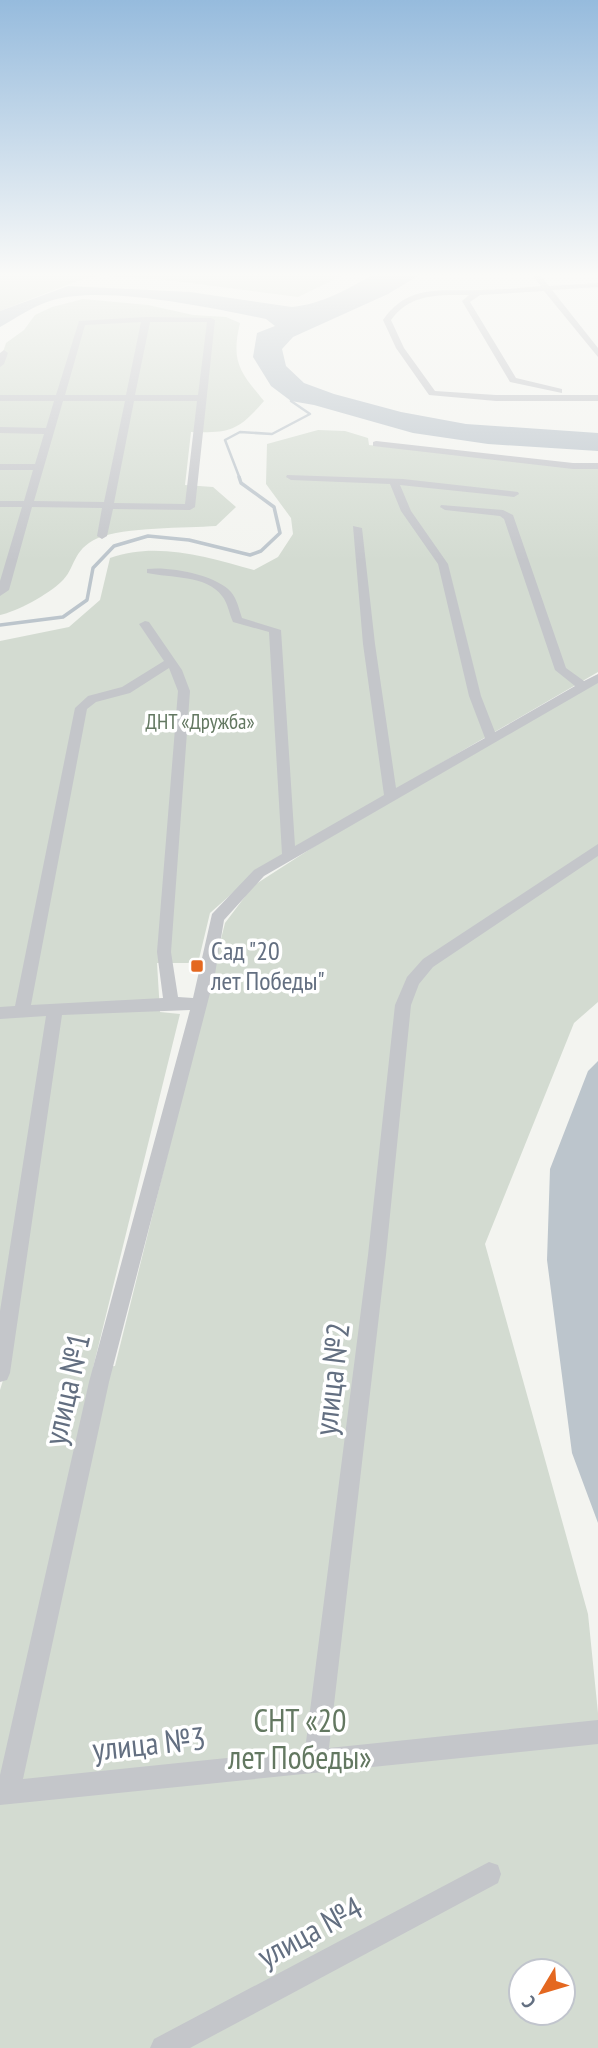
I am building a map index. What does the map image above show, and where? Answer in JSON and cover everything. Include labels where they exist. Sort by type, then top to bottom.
[{"type":"street","points":[[0,593],[68,370]]},
{"type":"street","points":[[102,536],[136,370]]},
{"type":"street","points":[[0,504],[190,507],[207,370]]},
{"type":"street","points":[[416,370],[432,393],[496,398],[598,398]]},
{"type":"street","points":[[507,370],[513,380],[598,398]]},
{"type":"street","points":[[0,398],[204,398]]},
{"type":"street","points":[[0,430],[50,431]]},
{"type":"street","points":[[376,444],[573,466],[598,466]]},
{"type":"street","points":[[0,467],[39,467]]},
{"type":"street","points":[[291,477],[352,478],[465,486],[514,494]]},
{"type":"street","points":[[395,482],[394,489],[407,512],[436,549],[443,564],[475,696],[492,739]]},
{"type":"street","points":[[445,506],[503,513],[509,517],[561,670],[583,686]]},
{"type":"street","points":[[357,528],[369,644],[391,798]]},
{"type":"street","points":[[0,547],[16,547]]},
{"type":"street","points":[[151,570],[211,583],[227,594],[237,620],[275,631],[289,855]]},
{"type":"street","points":[[145,624],[170,662],[184,691],[164,952],[171,1003]]},
{"type":"street","points":[[22,1011],[81,708],[92,699],[126,690],[170,662]]},
{"type":"street","name":"улица №1","points":[[4,1793],[99,1382],[199,1004],[217,918],[259,873],[598,678]]},
{"type":"street","name":"улица №2","points":[[316,1759],[374,1282],[403,1005],[412,981],[428,963],[598,849]]},
{"type":"street","points":[[0,1013],[171,1003],[199,1004]]},
{"type":"street","points":[[0,1373],[55,1011]]},
{"type":"street","name":"улица №3","points":[[4,1793],[598,1732]]},
{"type":"street","name":"улица №4","points":[[163,2048],[489,1874]]},
{"type":"green space","points":[[0,370],[241,370],[264,401],[247,419],[232,428],[215,432],[191,432],[185,485],[213,487],[236,507],[216,526],[139,530],[98,538],[83,548],[66,577],[56,587],[23,606],[0,615]]},
{"type":"green space","name":"СНТ «20 лет Победы»","points":[[318,430],[345,431],[368,438],[369,445],[598,469],[598,672],[262,867],[210,913],[198,963],[157,963],[160,1012],[180,1014],[93,1368],[115,1366],[225,923],[253,886],[318,844],[598,682],[598,1002],[574,1023],[485,1244],[588,1614],[598,1713],[598,2048],[0,2048],[0,1390],[4,1377],[0,1377],[0,641],[69,627],[100,600],[110,558],[128,553],[164,551],[200,556],[254,570],[278,557],[293,534],[291,518],[266,484],[267,444]]},
{"type":"shaded area","points":[[261,370],[290,370],[304,383],[401,412],[466,424],[598,433],[598,451],[488,444],[413,433],[291,401],[271,386]]},
{"type":"shaded area","points":[[598,1061],[598,1523],[572,1453],[547,1260],[550,1169],[588,1071]]},
{"type":"waterway","points":[[240,479],[225,440],[240,432],[272,434],[310,414],[291,401]]},
{"type":"waterway","points":[[0,625],[63,617],[87,600],[93,568],[114,546],[148,536],[189,540],[250,555],[261,551],[280,533],[274,507],[241,483],[239,477]]},
{"type":"place","name":"Сад \"20 лет Победы\"","points":[[197,966]]},
{"type":"park label","name":"ДНТ «Дружба»","points":[[200,722]]}]
